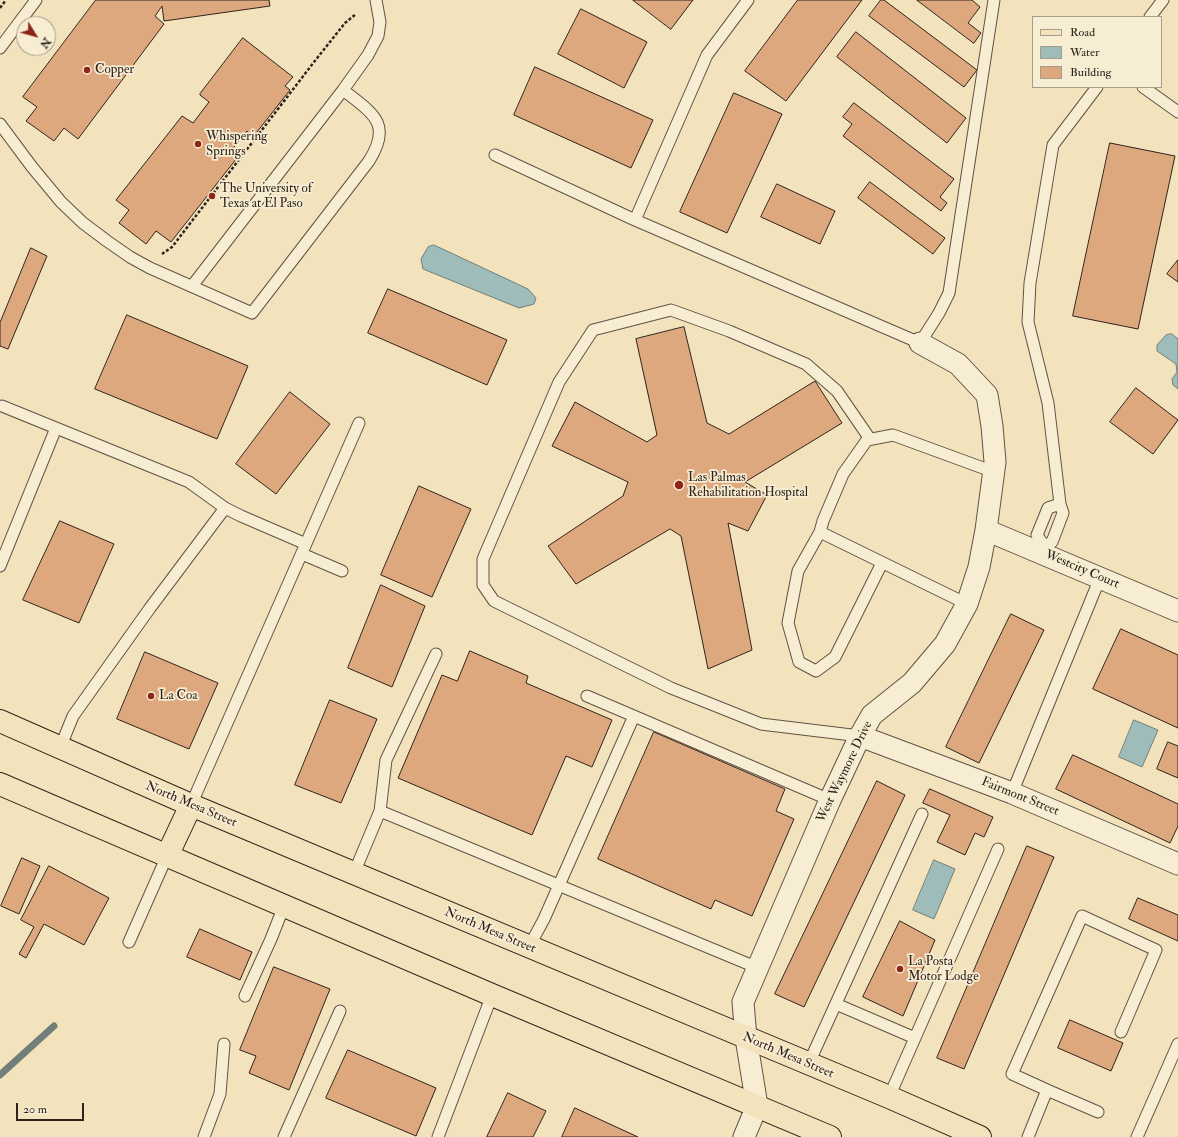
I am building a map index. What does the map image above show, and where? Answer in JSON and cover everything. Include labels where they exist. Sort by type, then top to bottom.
[{"type":"main road","name":"North Mesa Street","points":[[0,721],[191,805],[808,1065],[889,1097],[980,1137]]},
{"type":"main road","points":[[0,784],[830,1137]]},
{"type":"main road","points":[[167,856],[191,805]]},
{"type":"street","name":"West Waymore Drive","points":[[757,1106],[746,1038],[743,1002],[830,800],[860,736],[872,715],[912,683],[945,644],[967,604],[980,567],[996,462],[987,396],[958,364],[920,343]]},
{"type":"street","name":"Westcity Court","points":[[986,530],[1043,550],[1100,578],[1178,611]]},
{"type":"street","name":"Fairmont Street","points":[[860,736],[1012,793],[1178,864]]},
{"type":"street","points":[[744,1137],[757,1106]]},
{"type":"lane","points":[[0,48],[36,0]]},
{"type":"lane","points":[[192,286],[343,90],[368,55],[378,36],[380,22],[376,0]]},
{"type":"lane","points":[[635,220],[706,55],[748,0]]},
{"type":"lane","points":[[495,155],[635,220],[920,343],[939,313],[949,293],[994,0]]},
{"type":"lane","points":[[1151,16],[1163,0]]},
{"type":"lane","points":[[1060,504],[1048,508],[1041,524],[1038,535],[1043,550],[1052,542],[1064,513],[1060,504],[1048,403],[1028,322],[1030,283],[1053,145],[1096,88]]},
{"type":"lane","points":[[1144,88],[1178,112]]},
{"type":"lane","points":[[0,124],[45,184],[61,202],[107,241],[130,257],[150,268],[252,313],[360,174],[376,151],[380,130],[378,123],[369,111],[343,90]]},
{"type":"lane","points":[[860,736],[761,724],[671,688],[494,601],[483,585],[483,559],[559,382],[592,330],[671,310],[729,331],[806,364],[837,391],[870,439]]},
{"type":"lane","points":[[2,406],[189,482],[225,508],[304,549],[342,571]]},
{"type":"lane","points":[[191,805],[359,423]]},
{"type":"lane","points":[[0,566],[56,428]]},
{"type":"lane","points":[[882,563],[835,657],[816,671],[799,662],[788,623],[798,571],[820,532],[823,521],[843,474],[867,440],[893,436],[994,472]]},
{"type":"lane","points":[[60,748],[73,716],[150,608],[225,508]]},
{"type":"lane","points":[[820,532],[967,604]]},
{"type":"lane","points":[[1012,793],[1100,578]]},
{"type":"lane","points":[[354,873],[380,811],[386,760],[436,654]]},
{"type":"lane","points":[[587,696],[830,800]]},
{"type":"lane","points":[[529,947],[544,919],[634,716]]},
{"type":"lane","points":[[380,811],[758,968]]},
{"type":"lane","points":[[808,1065],[922,814]]},
{"type":"lane","points":[[889,1097],[998,849]]},
{"type":"lane","points":[[129,942],[167,856]]},
{"type":"lane","points":[[245,996],[284,906]]},
{"type":"lane","points":[[1098,1112],[1012,1074],[1082,916],[1156,950],[1121,1032]]},
{"type":"lane","points":[[438,1137],[492,994]]},
{"type":"lane","points":[[836,1004],[915,1038]]},
{"type":"lane","points":[[284,1137],[340,1011]]},
{"type":"lane","points":[[204,1137],[220,1094],[224,1044]]},
{"type":"lane","points":[[1137,1137],[1178,1044]]},
{"type":"lane","points":[[1028,1137],[1048,1090]]},
{"type":"path","points":[[0,8],[6,0]]},
{"type":"path","points":[[156,258],[172,247],[314,62],[345,23],[356,14]]},
{"type":"water","points":[[434,245],[528,289],[536,298],[534,304],[519,308],[423,269],[421,259],[428,247]]},
{"type":"water","points":[[1172,334],[1178,339],[1178,389],[1173,385],[1172,379],[1177,372],[1176,364],[1157,351],[1157,345],[1166,335]]},
{"type":"water","points":[[1134,720],[1158,730],[1142,767],[1119,757]]},
{"type":"water","points":[[934,860],[955,869],[934,919],[913,910]]},
{"type":"building","name":"Copper","points":[[96,0],[269,0],[270,6],[164,21],[162,6],[155,16],[164,24],[78,139],[64,128],[54,141],[26,121],[37,107],[23,97],[54,56],[56,56],[56,53]]},
{"type":"building","points":[[633,0],[693,0],[671,29]]},
{"type":"building","points":[[798,0],[862,0],[786,101],[745,71]]},
{"type":"building","points":[[881,0],[884,0],[977,70],[964,87],[869,16]]},
{"type":"building","points":[[917,0],[972,0],[980,7],[968,23],[981,33],[974,43]]},
{"type":"building","points":[[581,9],[647,42],[624,88],[558,54]]},
{"type":"building","points":[[856,32],[966,118],[947,143],[837,57]]},
{"type":"building","name":"Whispering Springs","points":[[243,38],[293,77],[285,86],[290,90],[253,137],[247,131],[230,152],[237,158],[171,242],[156,231],[146,244],[119,223],[129,210],[116,200],[182,116],[193,123],[209,102],[200,94]]},
{"type":"building","points":[[535,67],[653,120],[631,168],[514,115]]},
{"type":"building","points":[[734,93],[782,114],[727,233],[680,212]]},
{"type":"building","points":[[854,103],[954,179],[940,197],[947,203],[941,211],[843,136],[852,124],[843,117]]},
{"type":"building","points":[[1110,143],[1175,156],[1138,329],[1073,316]]},
{"type":"building","points":[[870,182],[945,238],[933,254],[858,198]]},
{"type":"building","points":[[777,184],[835,211],[820,244],[761,217]]},
{"type":"building","points":[[31,248],[47,256],[8,349],[0,346],[0,323]]},
{"type":"building","points":[[1178,260],[1178,282],[1167,274]]},
{"type":"building","points":[[388,289],[507,340],[487,385],[368,333]]},
{"type":"building","points":[[127,315],[248,366],[217,439],[95,389]]},
{"type":"building","points":[[684,327],[707,423],[729,434],[815,381],[842,423],[745,482],[767,495],[748,531],[728,523],[752,650],[708,669],[681,536],[670,529],[576,584],[548,546],[623,496],[628,482],[552,446],[575,402],[647,442],[657,435],[636,339]]},
{"type":"building","points":[[1136,388],[1178,420],[1153,454],[1110,422]]},
{"type":"building","points":[[290,392],[330,424],[276,494],[236,464]]},
{"type":"building","points":[[419,486],[471,509],[432,597],[381,575]]},
{"type":"building","points":[[60,521],[114,544],[79,623],[23,600]]},
{"type":"building","points":[[381,585],[425,606],[392,687],[348,668]]},
{"type":"building","points":[[1011,614],[1044,630],[979,763],[946,747]]},
{"type":"building","points":[[1121,629],[1178,655],[1178,728],[1093,689]]},
{"type":"building","points":[[470,651],[528,676],[526,683],[612,720],[592,767],[566,756],[532,835],[398,778],[442,675],[457,681]]},
{"type":"building","points":[[145,652],[218,683],[189,749],[117,719]]},
{"type":"building","points":[[330,700],[377,719],[341,803],[295,785]]},
{"type":"building","points":[[654,732],[785,789],[776,811],[794,819],[752,916],[715,900],[711,909],[598,859]]},
{"type":"building","points":[[1168,742],[1178,746],[1178,778],[1157,769]]},
{"type":"building","points":[[1073,755],[1178,804],[1178,826],[1170,843],[1056,789]]},
{"type":"building","points":[[877,781],[905,795],[804,1007],[775,994]]},
{"type":"building","points":[[930,789],[993,817],[984,837],[975,833],[965,855],[937,842],[950,815],[923,803]]},
{"type":"building","points":[[1027,846],[1054,857],[964,1069],[937,1058]]},
{"type":"building","points":[[22,858],[40,866],[19,914],[1,906]]},
{"type":"building","points":[[49,866],[109,898],[84,945],[44,924],[26,958],[19,954],[34,927],[21,920]]},
{"type":"building","points":[[1138,898],[1178,915],[1178,941],[1129,919]]},
{"type":"building","name":"La Posta Motor Lodge","points":[[900,921],[935,940],[903,1016],[863,997]]},
{"type":"building","points":[[200,929],[252,952],[240,980],[187,957]]},
{"type":"building","points":[[274,967],[330,989],[289,1090],[249,1073],[256,1056],[240,1050]]},
{"type":"building","points":[[1070,1020],[1123,1043],[1111,1071],[1058,1048]]},
{"type":"building","points":[[348,1050],[436,1088],[416,1136],[326,1098]]},
{"type":"building","points":[[508,1093],[546,1111],[533,1137],[487,1137]]},
{"type":"building","points":[[575,1108],[638,1137],[562,1137]]},
{"type":"waterway","points":[[0,1075],[54,1026]]},
{"type":"place","name":"Copper","points":[[87,70]]},
{"type":"place","name":"Whispering Springs","points":[[198,144]]},
{"type":"place","name":"The University of Texas at El Paso","points":[[212,196]]},
{"type":"place","name":"Las Palmas Rehabilitation Hospital","points":[[679,485]]},
{"type":"place","name":"La Coa","points":[[151,696]]},
{"type":"place","name":"La Posta Motor Lodge","points":[[900,969]]}]
